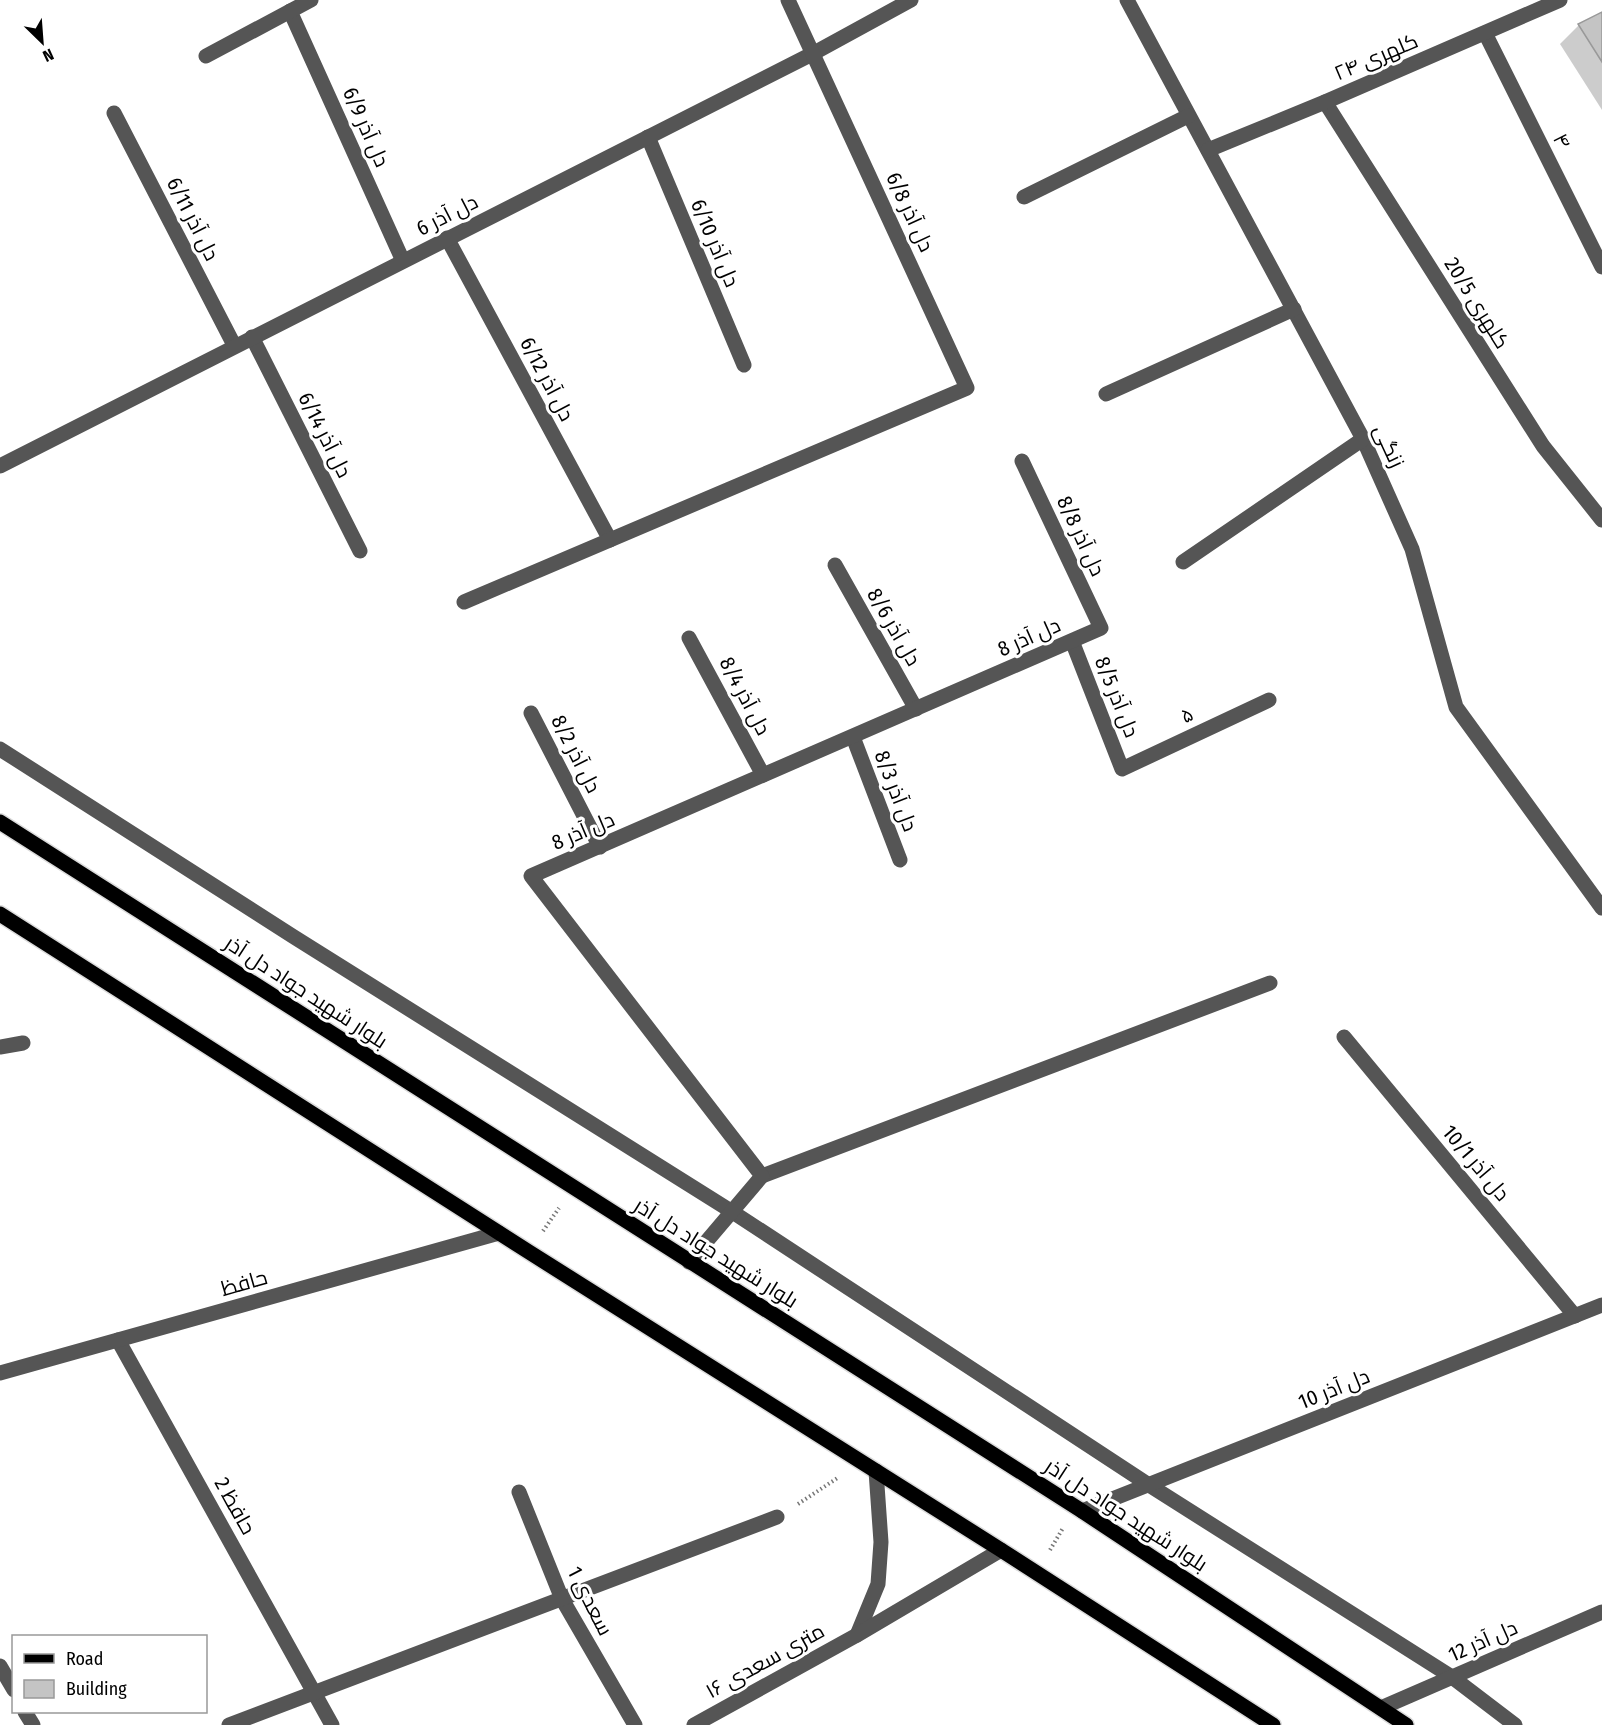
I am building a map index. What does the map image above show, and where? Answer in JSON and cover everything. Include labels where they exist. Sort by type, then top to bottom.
[{"type":"main road","name":"بلوار شهید جواد دل آذر","points":[[0,822],[1079,1509],[1406,1725]]},
{"type":"main road","points":[[0,914],[1273,1725]]},
{"type":"street","points":[[206,56],[311,0]]},
{"type":"street","name":"دل آذر 6/8","points":[[610,540],[967,388],[788,0]]},
{"type":"street","name":"دل آذر 6","points":[[0,466],[234,345],[252,338],[814,53],[911,0]]},
{"type":"street","name":"زنگی","points":[[1126,0],[1363,438],[1412,549],[1456,707],[1602,908]]},
{"type":"street","name":"کلهری ۲۴","points":[[1208,150],[1560,0]]},
{"type":"street","name":"دل آذر 6/9","points":[[290,11],[403,261]]},
{"type":"street","name":"۴","points":[[1485,33],[1602,267]]},
{"type":"street","name":"کلهری 20/5","points":[[1325,102],[1543,446],[1602,520]]},
{"type":"street","name":"دل آذر 6/11","points":[[114,113],[234,345]]},
{"type":"street","points":[[1024,197],[1188,116]]},
{"type":"street","name":"دل آذر 6/10","points":[[648,137],[744,365]]},
{"type":"street","name":"دل آذر 6/12","points":[[447,238],[610,540]]},
{"type":"street","points":[[1107,394],[1294,309]]},
{"type":"street","name":"دل آذر 6/14","points":[[252,338],[360,551]]},
{"type":"street","points":[[1183,562],[1363,438]]},
{"type":"street","name":"دل آذر 8/8","points":[[1023,461],[1101,628]]},
{"type":"street","points":[[464,603],[610,540]]},
{"type":"street","name":"دل آذر 8/6","points":[[835,565],[916,709]]},
{"type":"street","name":"دل آذر 8","points":[[762,1176],[531,876],[1101,628]]},
{"type":"street","name":"دل آذر 8/4","points":[[689,638],[763,775]]},
{"type":"street","name":"دل آذر 8/5","points":[[1072,641],[1122,769]]},
{"type":"street","name":"۵","points":[[1122,769],[1269,700]]},
{"type":"street","name":"دل آذر 8/2","points":[[531,713],[600,847]]},
{"type":"street","name":"دل آذر 8/3","points":[[853,737],[900,860]]},
{"type":"street","points":[[0,748],[294,937],[731,1211],[1149,1485],[1452,1677],[1515,1725]]},
{"type":"street","points":[[689,1262],[762,1176],[1270,983]]},
{"type":"street","name":"دل آذر 10/1","points":[[1344,1037],[1575,1316]]},
{"type":"street","points":[[0,1047],[23,1043]]},
{"type":"street","name":"حافظ","points":[[0,1373],[498,1233]]},
{"type":"street","name":"دل آذر 10","points":[[1079,1509],[1149,1485],[1602,1305]]},
{"type":"street","name":"حافظ 2","points":[[118,1340],[332,1725]]},
{"type":"street","name":"۱۶ متری سعدی","points":[[857,1635],[878,1584],[881,1542],[876,1471]]},
{"type":"street","name":"سعدی 1","points":[[519,1492],[562,1599],[635,1725]]},
{"type":"street","points":[[229,1725],[777,1517]]},
{"type":"street","name":"۱۶ متری سعدی","points":[[694,1725],[857,1635],[1001,1550]]},
{"type":"street","name":"دل آذر 12","points":[[1381,1708],[1602,1612]]},
{"type":"street","points":[[0,1666],[12,1687]]},
{"type":"path","points":[[529,1252],[573,1187]]},
{"type":"path","points":[[777,1517],[863,1462]]},
{"type":"path","points":[[1036,1572],[1079,1509]]},
{"type":"building","points":[[1602,12],[1602,62],[1578,24]]}]
